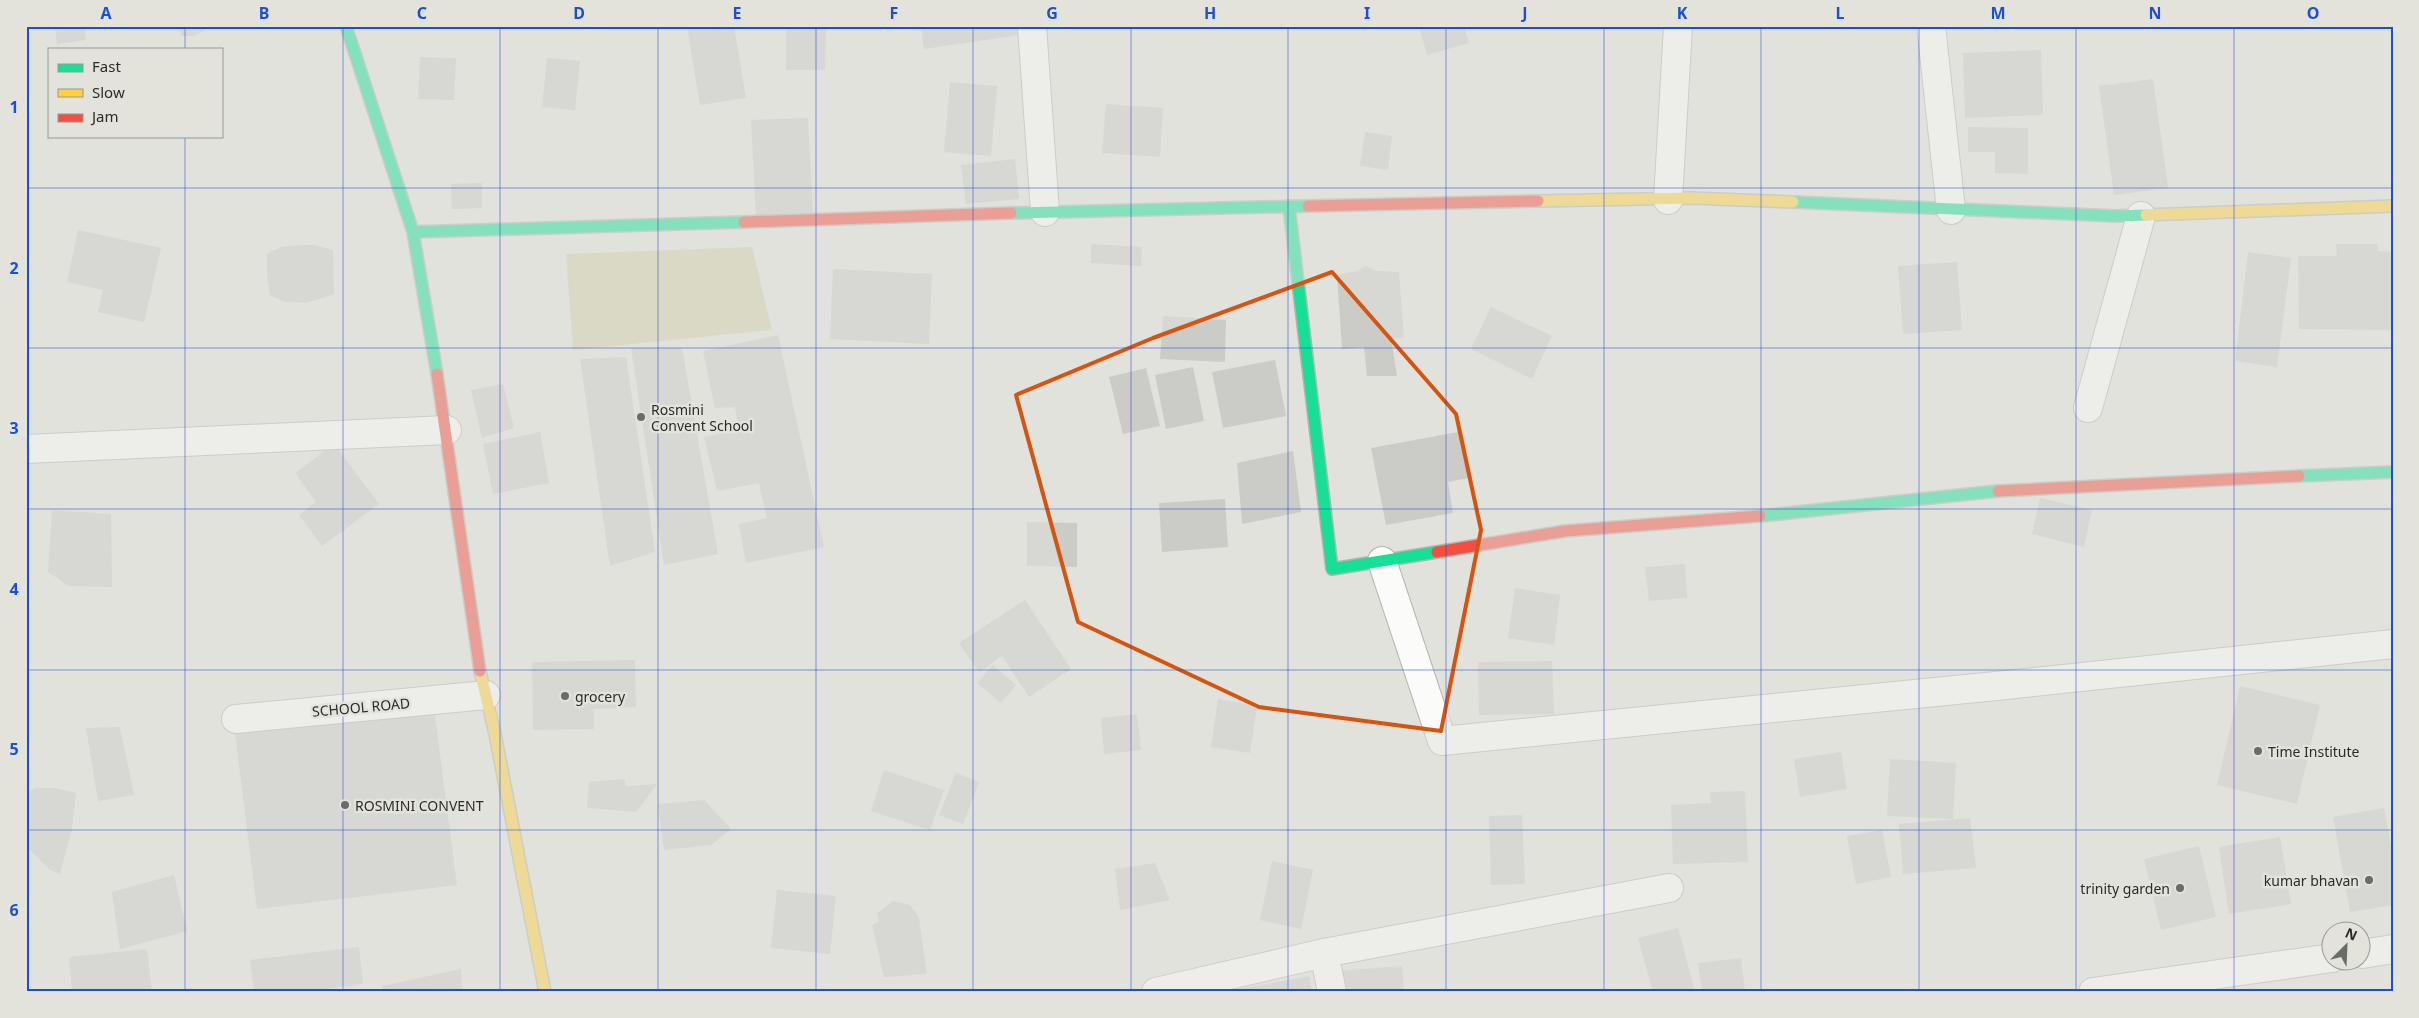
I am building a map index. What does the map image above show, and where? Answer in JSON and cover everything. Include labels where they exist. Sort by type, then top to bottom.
[{"type":"street","points":[[346,26],[413,232],[447,430],[479,662],[546,992]]},
{"type":"street","points":[[1032,26],[1045,212]]},
{"type":"street","points":[[1668,200],[1678,26]]},
{"type":"street","points":[[1931,26],[1951,210]]},
{"type":"street","points":[[413,232],[1045,212],[1692,198],[1951,210],[2141,216],[2393,206]]},
{"type":"street","points":[[1289,206],[1332,569],[1565,531],[1760,516],[2004,490],[2393,472]]},
{"type":"street","points":[[2088,408],[2141,216]]},
{"type":"street","points":[[26,448],[447,430]]},
{"type":"street","points":[[1382,561],[1442,741],[2006,685],[2393,644]]},
{"type":"street","name":"SCHOOL ROAD","points":[[236,719],[486,695]]},
{"type":"street","points":[[1156,992],[1324,953],[1669,888]]},
{"type":"street","points":[[2372,953],[2393,950]]},
{"type":"street","points":[[1324,953],[1332,992]]},
{"type":"street","points":[[2093,992],[2322,959]]},
{"type":"highlighted area","points":[[1332,272],[1456,414],[1481,530],[1441,731],[1259,707],[1078,622],[1016,395],[1153,338]]},
{"type":"green space","points":[[752,247],[772,330],[573,350],[566,254]]},
{"type":"building","points":[[55,26],[84,26],[86,40],[57,44]]},
{"type":"building","points":[[180,26],[211,26],[194,36],[181,36]]},
{"type":"building","points":[[687,26],[734,26],[746,98],[700,105]]},
{"type":"building","points":[[786,26],[826,26],[825,70],[786,70]]},
{"type":"building","points":[[921,26],[1018,26],[1019,35],[924,49]]},
{"type":"building","points":[[1419,26],[1464,26],[1469,43],[1427,55]]},
{"type":"building","points":[[2041,50],[2043,115],[1965,118],[1963,53]]},
{"type":"building","points":[[420,57],[456,58],[454,100],[418,99]]},
{"type":"building","points":[[547,58],[580,61],[575,110],[542,107]]},
{"type":"building","points":[[2153,79],[2168,188],[2114,195],[2099,86]]},
{"type":"building","points":[[950,82],[997,86],[991,156],[944,152]]},
{"type":"building","points":[[1106,104],[1163,108],[1160,157],[1102,153]]},
{"type":"building","points":[[808,118],[813,215],[756,217],[751,120]]},
{"type":"building","points":[[1968,127],[2028,128],[2028,174],[1995,173],[1995,152],[1968,152]]},
{"type":"building","points":[[1365,132],[1392,136],[1388,170],[1360,166]]},
{"type":"building","points":[[1015,159],[1019,199],[966,204],[961,165]]},
{"type":"building","points":[[482,183],[482,208],[452,209],[451,184]]},
{"type":"building","points":[[78,230],[161,248],[144,322],[98,312],[103,290],[67,282]]},
{"type":"building","points":[[1091,244],[1142,247],[1141,266],[1091,263]]},
{"type":"building","points":[[2336,244],[2378,244],[2378,251],[2393,252],[2393,330],[2299,329],[2298,256],[2337,256]]},
{"type":"building","points":[[314,245],[333,250],[334,294],[306,303],[285,302],[270,295],[267,275],[267,254],[281,247]]},
{"type":"building","points":[[2248,252],[2291,258],[2277,367],[2235,361]]},
{"type":"building","points":[[1957,262],[1962,330],[1903,334],[1898,266]]},
{"type":"building","points":[[1366,266],[1377,271],[1399,272],[1404,338],[1391,338],[1397,376],[1367,376],[1364,347],[1342,349],[1337,275],[1357,271]]},
{"type":"building","points":[[833,269],[932,274],[929,344],[830,339]]},
{"type":"building","points":[[1491,307],[1552,336],[1532,379],[1471,349]]},
{"type":"building","points":[[1163,316],[1226,320],[1225,362],[1160,359]]},
{"type":"building","points":[[778,335],[824,547],[746,563],[739,524],[767,518],[759,483],[717,491],[704,437],[739,430],[735,407],[715,408],[703,351]]},
{"type":"building","points":[[631,348],[682,348],[718,554],[664,565]]},
{"type":"building","points":[[626,357],[655,552],[610,566],[580,359]]},
{"type":"building","points":[[1275,360],[1286,416],[1223,428],[1212,372]]},
{"type":"building","points":[[1193,367],[1204,421],[1166,429],[1155,375]]},
{"type":"building","points":[[1146,368],[1160,426],[1123,434],[1109,377]]},
{"type":"building","points":[[503,384],[514,428],[482,438],[471,390]]},
{"type":"building","points":[[1464,431],[1473,477],[1448,482],[1453,513],[1386,525],[1371,448]]},
{"type":"building","points":[[540,432],[549,483],[493,494],[483,444]]},
{"type":"building","points":[[334,444],[379,504],[322,546],[299,515],[316,502],[295,473]]},
{"type":"building","points":[[1293,451],[1301,512],[1242,524],[1237,463]]},
{"type":"building","points":[[2040,498],[2092,510],[2084,547],[2032,534]]},
{"type":"building","points":[[1225,499],[1228,547],[1162,552],[1159,503]]},
{"type":"building","points":[[52,510],[111,514],[112,587],[69,586],[48,572]]},
{"type":"building","points":[[1027,522],[1077,523],[1077,567],[1027,566]]},
{"type":"building","points":[[1685,564],[1687,598],[1649,601],[1645,567]]},
{"type":"building","points":[[1515,588],[1560,595],[1554,645],[1508,638]]},
{"type":"building","points":[[1025,600],[1071,669],[1029,697],[1002,656],[979,672],[959,643]]},
{"type":"building","points":[[635,660],[636,707],[594,709],[594,729],[533,730],[532,662]]},
{"type":"building","points":[[1552,661],[1554,714],[1479,715],[1478,662]]},
{"type":"building","points":[[993,665],[1016,685],[1001,703],[977,683]]},
{"type":"building","name":"Time Institute","points":[[2240,686],[2320,705],[2297,804],[2217,785]]},
{"type":"building","points":[[1218,699],[1257,706],[1250,753],[1211,747]]},
{"type":"building","name":"ROSMINI CONVENT","points":[[433,701],[457,885],[257,909],[234,725]]},
{"type":"building","points":[[1137,714],[1141,750],[1104,754],[1101,718]]},
{"type":"building","points":[[120,727],[134,795],[98,801],[86,728]]},
{"type":"building","points":[[1841,752],[1847,789],[1800,797],[1794,759]]},
{"type":"building","points":[[1890,759],[1956,763],[1953,819],[1887,816]]},
{"type":"building","points":[[884,770],[944,790],[930,830],[871,811]]},
{"type":"building","points":[[956,773],[979,782],[963,824],[939,815]]},
{"type":"building","points":[[624,779],[626,786],[657,784],[636,812],[587,808],[589,782]]},
{"type":"building","points":[[35,788],[55,788],[76,793],[72,829],[60,874],[50,870],[26,846],[26,794]]},
{"type":"building","points":[[1745,791],[1748,862],[1673,864],[1671,805],[1711,803],[1710,792]]},
{"type":"building","points":[[704,800],[731,829],[711,845],[664,850],[658,804]]},
{"type":"building","name":"kumar bhavan","points":[[2384,808],[2393,856],[2393,905],[2350,912],[2333,817]]},
{"type":"building","points":[[1522,815],[1525,884],[1491,885],[1489,816]]},
{"type":"building","points":[[1970,818],[1976,868],[1903,874],[1899,824]]},
{"type":"building","points":[[1882,830],[1891,877],[1856,884],[1847,836]]},
{"type":"building","points":[[2280,837],[2291,904],[2229,914],[2219,847]]},
{"type":"building","name":"trinity garden","points":[[2199,846],[2216,917],[2161,930],[2144,859]]},
{"type":"building","points":[[1272,861],[1313,870],[1301,929],[1260,920]]},
{"type":"building","points":[[1155,863],[1170,900],[1120,910],[1115,869]]},
{"type":"building","points":[[174,875],[187,931],[120,949],[112,892]]},
{"type":"building","points":[[777,890],[836,896],[830,954],[771,948]]},
{"type":"building","points":[[893,901],[910,905],[919,918],[927,974],[884,977],[872,925],[879,922],[877,913]]},
{"type":"building","points":[[1678,928],[1695,992],[1653,992],[1638,938]]},
{"type":"building","points":[[359,947],[363,984],[303,992],[254,992],[250,960]]},
{"type":"building","points":[[147,949],[152,992],[72,992],[69,957]]},
{"type":"building","points":[[1741,958],[1745,992],[1702,992],[1698,963]]},
{"type":"building","points":[[1402,966],[1404,992],[1340,992],[1338,971]]},
{"type":"building","points":[[461,969],[462,992],[382,992],[382,986]]},
{"type":"building","points":[[1309,976],[1312,992],[1230,992],[1230,991]]},
{"type":"traffic: fast","points":[[346,26],[413,232],[437,374]]},
{"type":"traffic: fast","points":[[1793,202],[2116,216],[2146,215]]},
{"type":"traffic: fast","points":[[1289,206],[1332,569],[1437,552]]},
{"type":"traffic: fast","points":[[1011,213],[1308,206]]},
{"type":"traffic: fast","points":[[413,232],[744,222]]},
{"type":"traffic: fast","points":[[2299,476],[2393,472]]},
{"type":"traffic: fast","points":[[1760,516],[1998,491]]},
{"type":"traffic: slow","points":[[1538,201],[1692,198],[1793,202]]},
{"type":"traffic: slow","points":[[2146,215],[2393,206]]},
{"type":"traffic: slow","points":[[480,671],[495,734],[545,992]]},
{"type":"traffic: jam","points":[[1308,206],[1538,201]]},
{"type":"traffic: jam","points":[[744,222],[1011,213]]},
{"type":"traffic: jam","points":[[437,374],[480,671]]},
{"type":"traffic: jam","points":[[1998,491],[2299,476]]},
{"type":"traffic: jam","points":[[1437,552],[1565,531],[1760,516]]},
{"type":"place","name":"Rosmini Convent School","points":[[641,417]]},
{"type":"place","name":"grocery","points":[[565,696]]},
{"type":"place","name":"Time Institute","points":[[2258,751]]},
{"type":"place","name":"ROSMINI CONVENT","points":[[345,805]]},
{"type":"place","name":"kumar bhavan","points":[[2369,880]]},
{"type":"place","name":"trinity garden","points":[[2180,888]]}]
